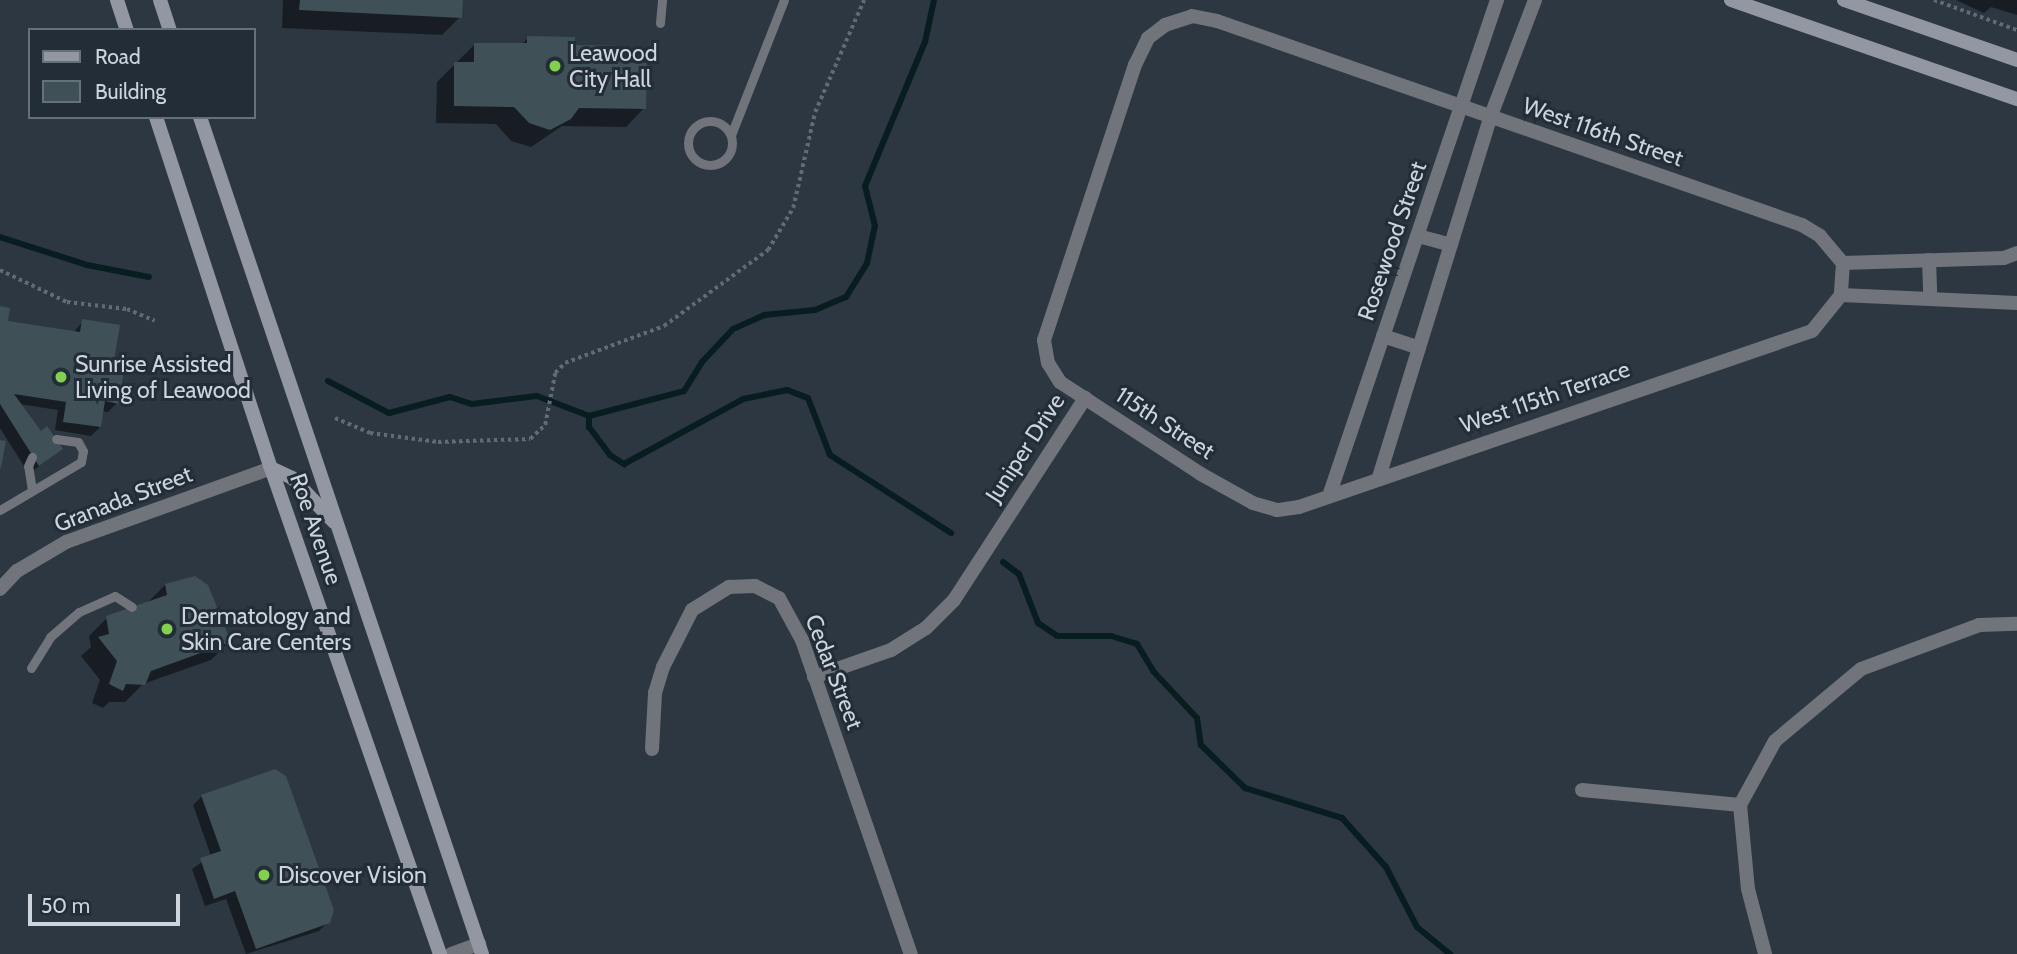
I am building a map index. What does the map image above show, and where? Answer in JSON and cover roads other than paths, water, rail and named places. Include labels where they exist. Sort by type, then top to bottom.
[{"type":"main road","points":[[117,0],[126,28]]},
{"type":"main road","points":[[160,0],[169,28]]},
{"type":"main road","points":[[1731,0],[2017,99]]},
{"type":"main road","points":[[1844,0],[2017,60]]},
{"type":"main road","name":"Roe Avenue","points":[[157,119],[271,468],[440,954]]},
{"type":"main road","name":"Roe Avenue","points":[[201,119],[481,949]]},
{"type":"main road","points":[[271,468],[292,478],[338,526]]},
{"type":"street","name":"Rosewood Street","points":[[1329,496],[1497,0]]},
{"type":"street","points":[[1379,477],[1490,118],[1535,0]]},
{"type":"street","name":"West 116th Street","points":[[1171,23],[1192,16],[1217,21],[1802,225],[1820,236],[1843,263]]},
{"type":"street","name":"Juniper Drive","points":[[814,677],[891,650],[926,628],[954,600],[1085,398],[1060,382],[1048,363],[1044,340],[1135,65],[1148,38],[1171,23]]},
{"type":"street","points":[[1418,236],[1451,245]]},
{"type":"street","points":[[2017,253],[2004,258],[1843,263],[1841,295],[2017,303]]},
{"type":"street","points":[[1929,260],[1930,298]]},
{"type":"street","name":"West 115th Terrace","points":[[1221,485],[1277,510],[1329,496],[1812,331],[1841,295]]},
{"type":"street","points":[[1384,336],[1419,348]]},
{"type":"street","name":"115th Street","points":[[1085,398],[1221,485]]},
{"type":"street","name":"Granada Street","points":[[0,589],[16,570],[66,541],[271,468]]},
{"type":"street","name":"Cedar Street","points":[[652,749],[654,702],[663,667],[692,610],[729,587],[755,586],[779,598],[802,640],[911,954]]},
{"type":"street","points":[[1765,954],[1748,888],[1740,805],[1775,741],[1861,669],[1979,625],[2017,624]]},
{"type":"street","points":[[1582,790],[1740,805]]},
{"type":"street","points":[[452,954],[481,949]]},
{"type":"lane","points":[[660,23],[662,0]]},
{"type":"lane","points":[[731,135],[722,124],[701,123],[691,132],[691,153],[702,163],[716,164],[729,156],[731,135],[784,0]]},
{"type":"lane","points":[[0,510],[81,462],[83,451],[78,442],[56,439]]},
{"type":"lane","points":[[32,457],[28,466],[32,490]]},
{"type":"lane","points":[[31,668],[50,636],[79,612],[115,596],[132,607]]},
{"type":"waterway","points":[[328,381],[389,413],[450,397],[472,404],[537,396],[589,416],[684,391],[702,362],[733,329],[764,315],[815,310],[846,297],[867,263],[875,226],[865,186],[925,42],[934,0]]},
{"type":"waterway","points":[[0,237],[87,265],[149,277]]},
{"type":"waterway","points":[[589,416],[589,427],[610,455],[624,464],[743,399],[787,390],[808,398],[830,455],[951,533]]},
{"type":"waterway","points":[[1003,562],[1019,574],[1038,623],[1057,636],[1111,636],[1137,644],[1153,671],[1197,718],[1201,745],[1245,788],[1342,818],[1386,867],[1417,927],[1450,954]]},
{"type":"place","name":"Leawood City Hall","points":[[555,66]]},
{"type":"place","name":"Sunrise Assisted Living of Leawood","points":[[61,377]]},
{"type":"place","name":"Dermatology and Skin Care Centers","points":[[167,629]]},
{"type":"place","name":"Discover Vision","points":[[264,875]]}]
